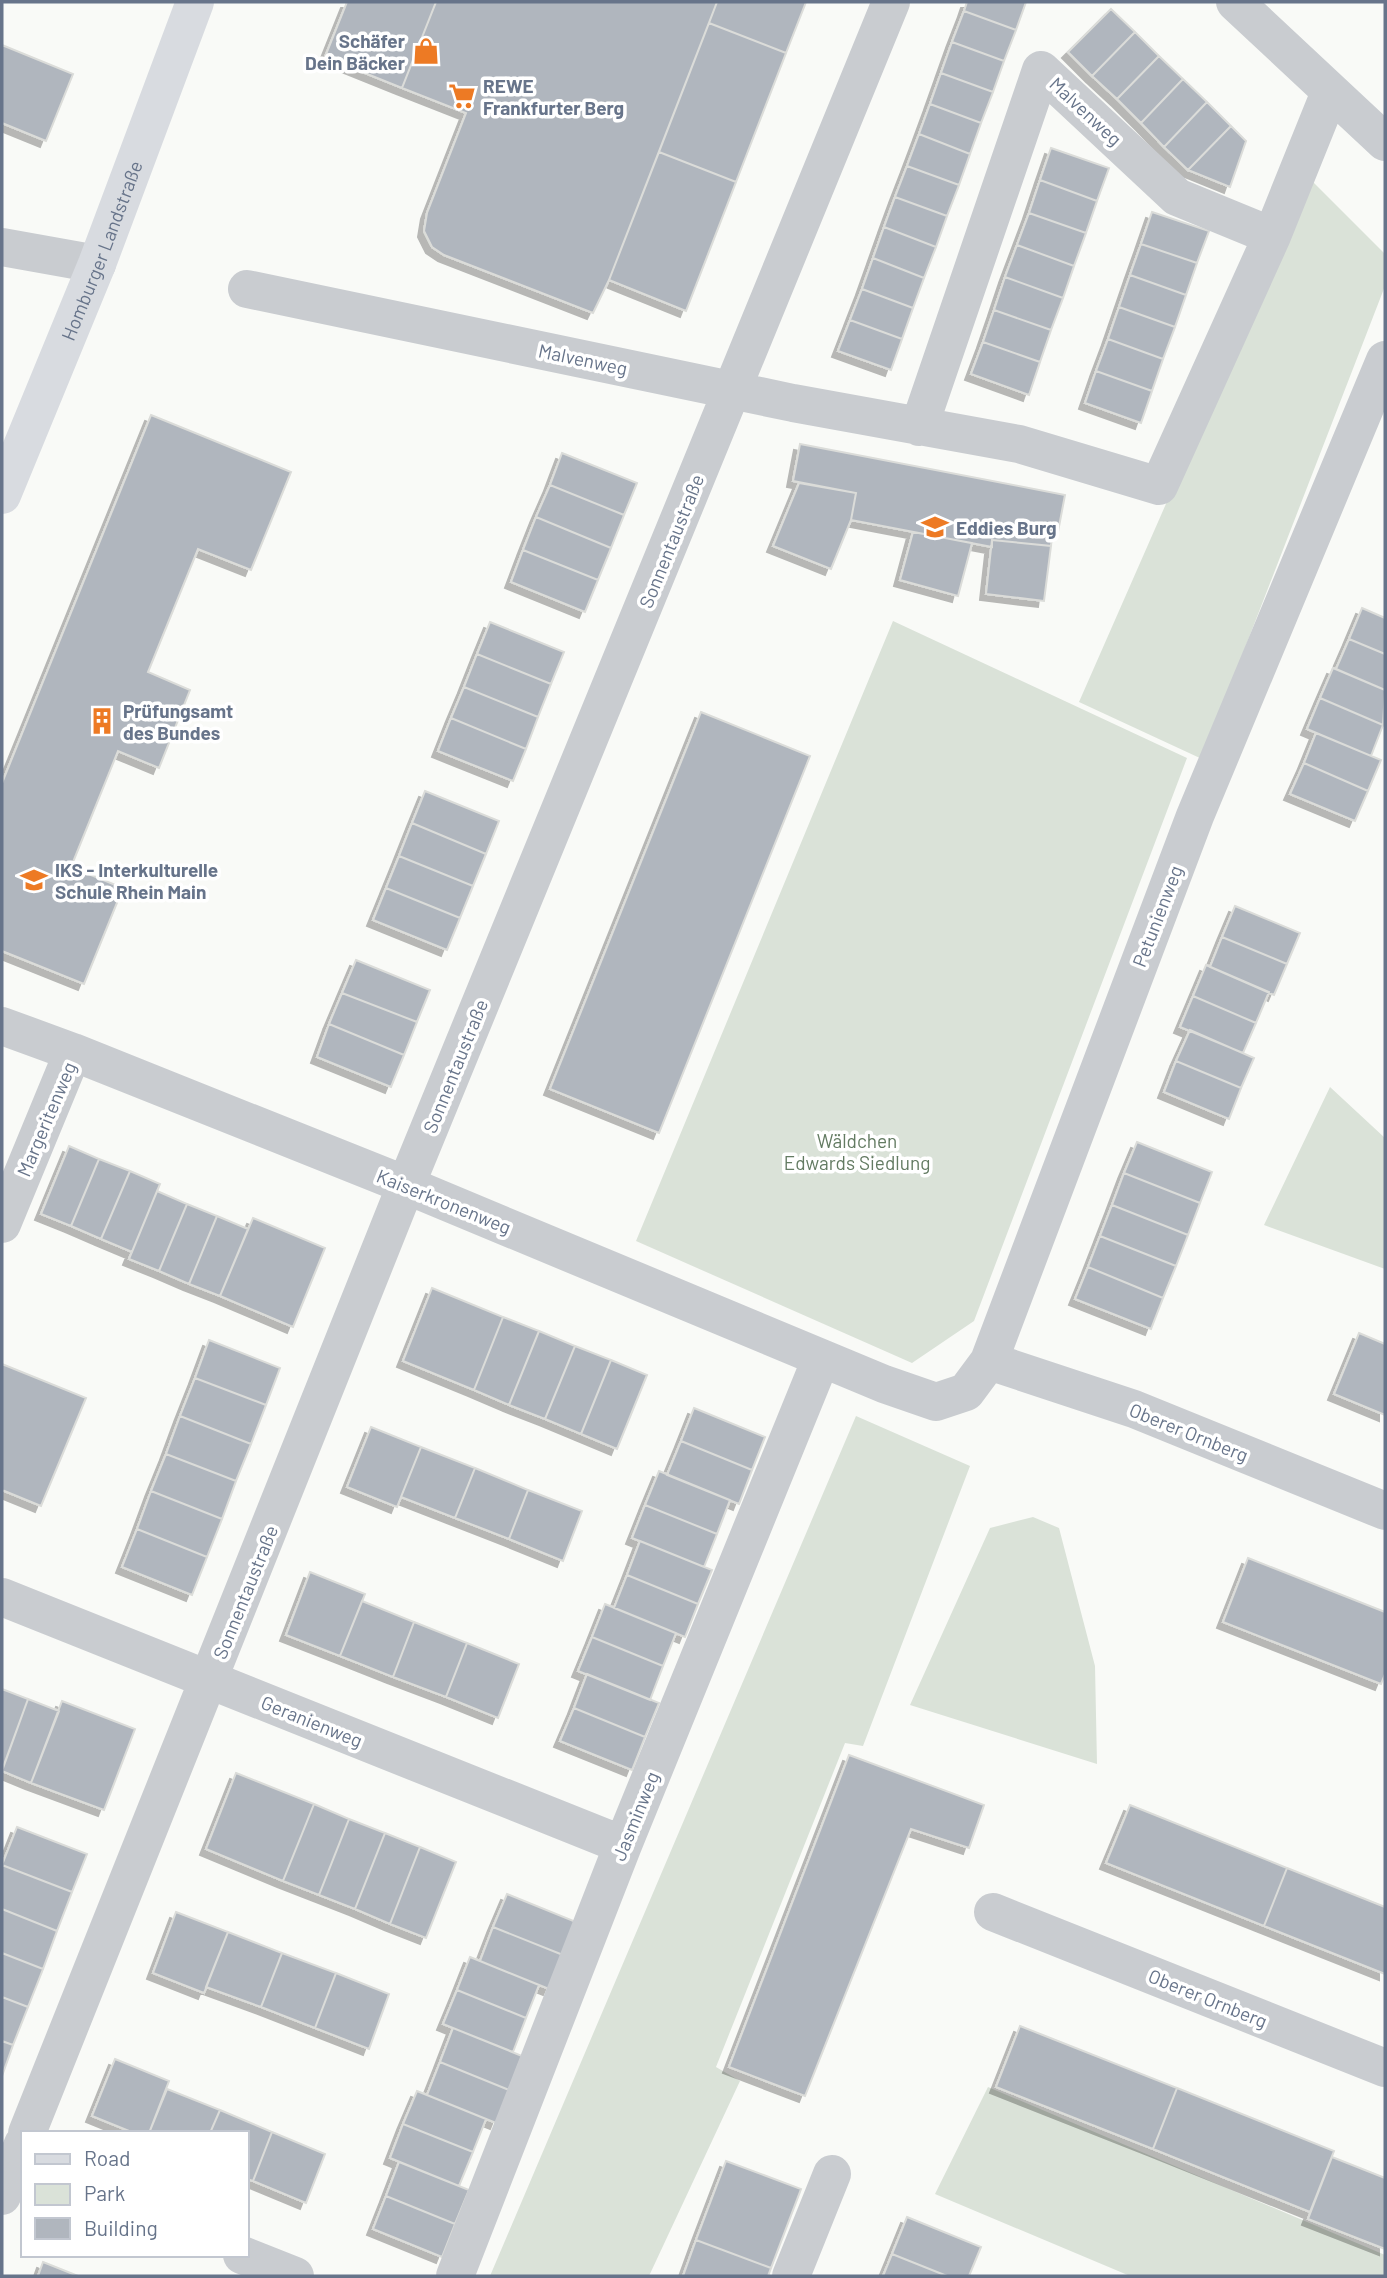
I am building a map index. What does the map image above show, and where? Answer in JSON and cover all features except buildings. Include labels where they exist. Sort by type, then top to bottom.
[{"type":"street","name":"Homburger Landstraße","points":[[2,495],[97,264],[195,2]]},
{"type":"street","name":"Sonnentaustraße","points":[[28,2131],[406,1185],[891,2]]},
{"type":"street","points":[[1235,2],[1385,142]]},
{"type":"street","name":"Malvenweg","points":[[919,426],[1041,70],[1177,197],[1272,236]]},
{"type":"street","name":"Malvenweg","points":[[247,289],[734,389],[1019,444],[1159,486],[1272,236],[1330,92]]},
{"type":"street","points":[[2,247],[97,264]]},
{"type":"street","name":"Petunienweg","points":[[884,1384],[936,1402],[967,1392],[989,1361],[1195,816],[1385,360]]},
{"type":"street","name":"Kaiserkronenweg","points":[[2,1026],[406,1185],[884,1384]]},
{"type":"street","name":"Margeritenweg","points":[[2,1224],[73,1052]]},
{"type":"street","name":"Jasminweg","points":[[455,2276],[623,1845],[821,1359]]},
{"type":"street","name":"Oberer Ornberg","points":[[989,1361],[1135,1409],[1385,1511]]},
{"type":"street","name":"Geranienweg","points":[[2,1597],[623,1845]]},
{"type":"street","name":"Oberer Ornberg","points":[[993,1912],[1385,2068]]},
{"type":"street","points":[[791,2276],[832,2174]]},
{"type":"street","points":[[247,2257],[295,2276]]},
{"type":"green space","points":[[1309,178],[1385,254],[1385,286],[1202,759],[1079,702]]},
{"type":"green space","name":"Wäldchen Edwards Siedlung","points":[[893,621],[1187,758],[974,1321],[912,1363],[636,1241]]},
{"type":"green space","points":[[1330,1087],[1385,1138],[1385,1269],[1264,1225]]},
{"type":"green space","points":[[856,1416],[970,1466],[863,1746],[845,1743],[716,2067],[740,2081],[649,2276],[490,2276]]},
{"type":"green space","points":[[1033,1517],[1059,1528],[1095,1666],[1097,1764],[910,1705],[990,1528]]},
{"type":"green space","points":[[988,2087],[1385,2255],[1385,2276],[1130,2276],[935,2194]]},
{"type":"place","name":"Schäfer Dein Bäcker","points":[[426,51]]},
{"type":"place","name":"REWE Frankfurter Berg","points":[[462,96]]},
{"type":"place","name":"Eddies Burg","points":[[935,527]]},
{"type":"place","name":"Prüfungsamt des Bundes","points":[[102,721]]},
{"type":"place","name":"IKS - Interkulturelle Schule Rhein Main","points":[[34,880]]}]
